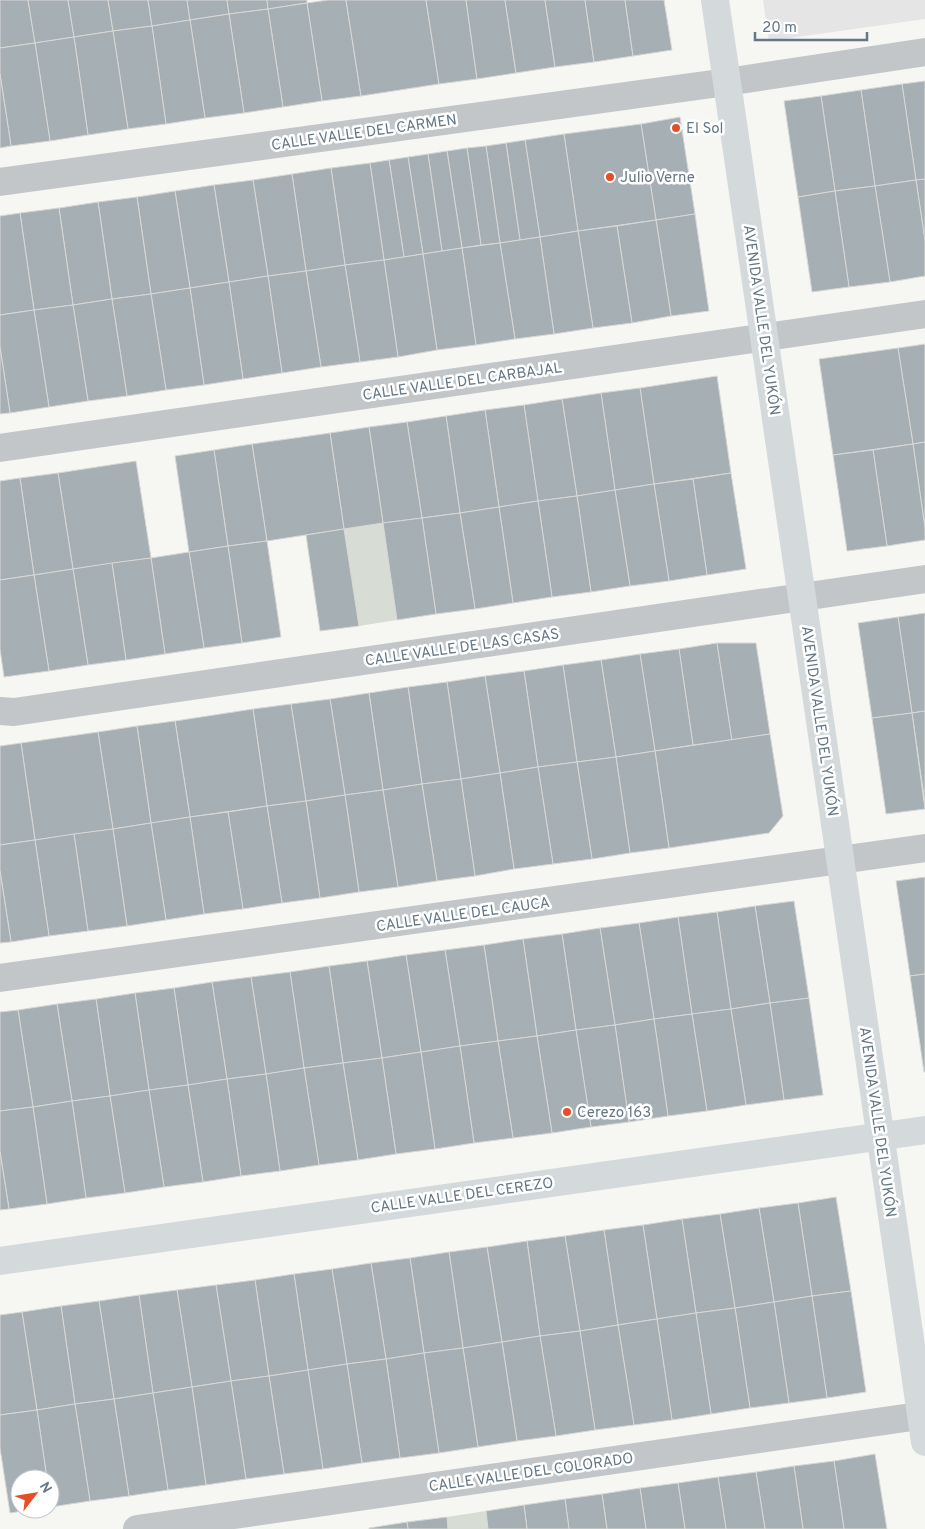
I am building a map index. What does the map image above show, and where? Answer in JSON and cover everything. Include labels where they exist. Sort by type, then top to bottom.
[{"type":"street","name":"AVENIDA VALLE DEL YUKÓN","points":[[715,0],[880,1136],[923,1415],[925,1442]]},
{"type":"street","name":"CALLE VALLE DEL CARMEN","points":[[0,182],[727,82],[925,52]]},
{"type":"street","name":"CALLE VALLE DEL CARBAJAL","points":[[0,448],[925,314]]},
{"type":"street","name":"CALLE VALLE DE LAS CASAS","points":[[0,710],[14,712],[925,579]]},
{"type":"street","name":"CALLE VALLE DEL CAUCA","points":[[0,978],[925,848]]},
{"type":"street","name":"CALLE VALLE DEL CEREZO","points":[[0,1261],[925,1130]]},
{"type":"street","name":"CALLE VALLE DEL COLORADO","points":[[137,1529],[923,1415]]},
{"type":"shaded area","points":[[763,0],[925,0],[925,19],[769,41]]},
{"type":"shaded area","points":[[383,523],[397,620],[359,626],[344,529]]},
{"type":"shaded area","points":[[486,1511],[488,1529],[448,1529],[447,1517]]},
{"type":"building","points":[[0,0],[28,0],[35,43],[0,48]]},
{"type":"building","points":[[28,0],[68,0],[74,37],[35,43]]},
{"type":"building","points":[[68,0],[108,0],[113,31],[74,37]]},
{"type":"building","points":[[108,0],[148,0],[152,26],[113,31]]},
{"type":"building","points":[[148,0],[187,0],[190,20],[152,26]]},
{"type":"building","points":[[187,0],[227,0],[229,14],[190,20]]},
{"type":"building","points":[[227,0],[267,0],[268,9],[229,14]]},
{"type":"building","points":[[267,0],[307,0],[307,3],[268,9]]},
{"type":"building","points":[[346,0],[361,96],[322,101],[307,3]]},
{"type":"building","points":[[346,0],[426,0],[439,84],[361,96]]},
{"type":"building","points":[[426,0],[466,0],[477,79],[439,84]]},
{"type":"building","points":[[466,0],[505,0],[516,73],[477,79]]},
{"type":"building","points":[[505,0],[545,0],[555,67],[516,73]]},
{"type":"building","points":[[545,0],[585,0],[594,62],[555,67]]},
{"type":"building","points":[[585,0],[625,0],[633,56],[594,62]]},
{"type":"building","points":[[625,0],[664,0],[672,50],[633,56]]},
{"type":"building","points":[[307,3],[322,101],[283,107],[268,9]]},
{"type":"building","points":[[268,9],[283,107],[244,113],[229,14]]},
{"type":"building","points":[[229,14],[244,113],[205,118],[190,20]]},
{"type":"building","points":[[190,20],[205,118],[166,124],[152,26]]},
{"type":"building","points":[[152,26],[166,124],[128,129],[113,31]]},
{"type":"building","points":[[113,31],[128,129],[88,135],[74,37]]},
{"type":"building","points":[[74,37],[88,135],[50,141],[35,43]]},
{"type":"building","points":[[35,43],[50,141],[11,146],[0,74],[0,48]]},
{"type":"building","points":[[0,74],[11,146],[0,148]]},
{"type":"building","points":[[925,81],[925,179],[916,180],[902,84]]},
{"type":"building","points":[[902,84],[916,180],[875,186],[861,90]]},
{"type":"building","points":[[861,90],[875,186],[835,191],[821,96]]},
{"type":"building","points":[[821,96],[835,191],[798,197],[784,101]]},
{"type":"building","points":[[680,117],[695,214],[656,220],[641,124]]},
{"type":"building","name":"Julio Verne","points":[[641,124],[656,220],[578,231],[564,134]]},
{"type":"building","points":[[564,134],[578,231],[540,237],[525,140]]},
{"type":"building","points":[[525,140],[540,237],[520,240],[506,143]]},
{"type":"building","points":[[506,143],[520,240],[500,243],[486,146]]},
{"type":"building","points":[[486,146],[500,243],[481,245],[467,148]]},
{"type":"building","points":[[467,148],[481,245],[462,248],[447,151]]},
{"type":"building","points":[[447,151],[462,248],[442,251],[428,154]]},
{"type":"building","points":[[428,154],[442,251],[423,254],[408,157]]},
{"type":"building","points":[[408,157],[423,254],[404,257],[389,160]]},
{"type":"building","points":[[389,160],[404,257],[384,260],[370,163]]},
{"type":"building","points":[[370,163],[384,260],[345,265],[331,168]]},
{"type":"building","points":[[331,168],[345,265],[306,271],[292,174]]},
{"type":"building","points":[[292,174],[306,271],[268,276],[253,180]]},
{"type":"building","points":[[925,179],[925,241],[916,180]]},
{"type":"building","points":[[253,180],[268,276],[229,282],[214,185]]},
{"type":"building","points":[[916,180],[925,241],[925,276],[890,282],[875,186]]},
{"type":"building","points":[[214,185],[229,282],[190,288],[175,191]]},
{"type":"building","points":[[875,186],[890,282],[849,287],[835,191]]},
{"type":"building","points":[[175,191],[190,288],[151,294],[137,197]]},
{"type":"building","points":[[835,191],[849,287],[812,292],[798,197]]},
{"type":"building","points":[[137,197],[151,294],[112,299],[98,202]]},
{"type":"building","points":[[98,202],[112,299],[73,305],[59,208]]},
{"type":"building","points":[[59,208],[73,305],[34,310],[20,213]]},
{"type":"building","points":[[20,213],[34,310],[0,315],[0,216]]},
{"type":"building","points":[[695,214],[709,311],[671,316],[656,220]]},
{"type":"building","points":[[656,220],[671,316],[632,323],[617,226]]},
{"type":"building","points":[[617,226],[632,323],[593,328],[578,231]]},
{"type":"building","points":[[578,231],[593,328],[554,334],[540,237]]},
{"type":"building","points":[[540,237],[554,334],[515,339],[500,243]]},
{"type":"building","points":[[500,243],[515,339],[476,345],[462,248]]},
{"type":"building","points":[[462,248],[476,345],[437,350],[423,254]]},
{"type":"building","points":[[423,254],[437,350],[398,357],[384,260]]},
{"type":"building","points":[[384,260],[398,357],[360,362],[345,265]]},
{"type":"building","points":[[345,265],[360,362],[321,367],[306,271]]},
{"type":"building","points":[[306,271],[321,367],[282,373],[268,276]]},
{"type":"building","points":[[268,276],[282,373],[243,379],[229,282]]},
{"type":"building","points":[[229,282],[243,379],[204,385],[190,288]]},
{"type":"building","points":[[190,288],[204,385],[166,390],[151,294]]},
{"type":"building","points":[[151,294],[166,390],[127,396],[112,299]]},
{"type":"building","points":[[112,299],[127,396],[88,401],[73,305]]},
{"type":"building","points":[[73,305],[88,401],[49,407],[34,310]]},
{"type":"building","points":[[34,310],[49,407],[10,413],[0,347],[0,315]]},
{"type":"building","points":[[925,344],[925,442],[913,444],[898,348]]},
{"type":"building","points":[[0,347],[10,413],[0,414]]},
{"type":"building","points":[[898,348],[913,444],[833,455],[819,359]]},
{"type":"building","points":[[717,376],[731,473],[654,484],[640,388]]},
{"type":"building","points":[[640,388],[654,484],[615,490],[601,393]]},
{"type":"building","points":[[601,393],[615,490],[577,496],[562,399]]},
{"type":"building","points":[[562,399],[577,496],[538,501],[524,405]]},
{"type":"building","points":[[524,405],[538,501],[499,507],[485,410]]},
{"type":"building","points":[[485,410],[499,507],[460,513],[446,416]]},
{"type":"building","points":[[446,416],[460,513],[422,518],[407,422]]},
{"type":"building","points":[[407,422],[422,518],[383,523],[369,427]]},
{"type":"building","points":[[369,427],[383,523],[344,529],[330,433]]},
{"type":"building","points":[[330,433],[344,529],[267,541],[252,444]]},
{"type":"building","points":[[925,442],[925,528],[913,444]]},
{"type":"building","points":[[252,444],[267,541],[228,546],[214,450]]},
{"type":"building","points":[[913,444],[925,540],[887,546],[873,450]]},
{"type":"building","points":[[214,450],[228,546],[189,552],[175,456]]},
{"type":"building","points":[[873,450],[887,546],[847,551],[833,455]]},
{"type":"building","points":[[136,461],[151,558],[73,569],[58,473]]},
{"type":"building","points":[[58,473],[73,569],[34,575],[20,478]]},
{"type":"building","points":[[731,473],[746,569],[707,575],[693,479]]},
{"type":"building","points":[[20,478],[34,575],[0,580],[0,481]]},
{"type":"building","points":[[693,479],[707,575],[669,581],[654,484]]},
{"type":"building","points":[[654,484],[669,581],[630,586],[615,490]]},
{"type":"building","points":[[615,490],[630,586],[591,592],[577,496]]},
{"type":"building","points":[[577,496],[591,592],[552,597],[538,501]]},
{"type":"building","points":[[538,501],[552,597],[513,603],[499,507]]},
{"type":"building","points":[[499,507],[513,603],[475,609],[460,513]]},
{"type":"building","points":[[460,513],[475,609],[436,614],[422,518]]},
{"type":"building","points":[[422,518],[436,614],[397,620],[383,523]]},
{"type":"building","points":[[344,529],[359,626],[320,631],[306,535]]},
{"type":"building","points":[[267,541],[281,637],[242,643],[228,546]]},
{"type":"building","points":[[228,546],[242,643],[204,648],[189,552]]},
{"type":"building","points":[[189,552],[204,648],[165,654],[151,558]]},
{"type":"building","points":[[151,558],[165,654],[126,660],[112,563]]},
{"type":"building","points":[[112,563],[126,660],[88,665],[73,569]]},
{"type":"building","points":[[73,569],[88,665],[49,671],[34,575]]},
{"type":"building","points":[[34,575],[49,671],[4,677],[0,649],[0,580]]},
{"type":"building","points":[[925,613],[925,711],[912,713],[898,617]]},
{"type":"building","points":[[898,617],[912,713],[872,718],[858,623]]},
{"type":"building","points":[[717,643],[732,740],[693,745],[679,649]]},
{"type":"building","points":[[717,643],[756,643],[770,734],[732,740]]},
{"type":"building","points":[[679,649],[693,745],[655,751],[640,654]]},
{"type":"building","points":[[640,654],[655,751],[616,757],[601,660]]},
{"type":"building","points":[[601,660],[616,757],[577,762],[563,665]]},
{"type":"building","points":[[563,665],[577,762],[538,767],[524,671]]},
{"type":"building","points":[[524,671],[538,767],[500,773],[485,676]]},
{"type":"building","points":[[485,676],[500,773],[461,779],[447,682]]},
{"type":"building","points":[[447,682],[461,779],[422,784],[408,687]]},
{"type":"building","points":[[408,687],[422,784],[383,790],[369,693]]},
{"type":"building","points":[[369,693],[383,790],[345,795],[330,699]]},
{"type":"building","points":[[330,699],[345,795],[306,801],[291,704]]},
{"type":"building","points":[[291,704],[306,801],[267,806],[253,709]]},
{"type":"building","points":[[253,709],[267,806],[190,817],[175,721]]},
{"type":"building","points":[[925,711],[925,803],[912,713]]},
{"type":"building","points":[[912,713],[925,809],[886,814],[872,718]]},
{"type":"building","points":[[175,721],[190,817],[151,823],[137,726]]},
{"type":"building","points":[[137,726],[151,823],[113,829],[98,732]]},
{"type":"building","points":[[98,732],[113,829],[35,840],[21,743]]},
{"type":"building","points":[[770,734],[783,816],[769,833],[669,848],[655,751]]},
{"type":"building","points":[[21,743],[35,840],[0,845],[0,746]]},
{"type":"building","points":[[655,751],[669,848],[630,853],[616,757]]},
{"type":"building","points":[[616,757],[630,853],[592,859],[577,762]]},
{"type":"building","points":[[577,762],[592,859],[553,864],[538,767]]},
{"type":"building","points":[[538,767],[553,864],[514,869],[500,773]]},
{"type":"building","points":[[500,773],[514,869],[475,876],[461,779]]},
{"type":"building","points":[[461,779],[475,876],[437,881],[422,784]]},
{"type":"building","points":[[422,784],[437,881],[398,887],[383,790]]},
{"type":"building","points":[[383,790],[398,887],[359,892],[345,795]]},
{"type":"building","points":[[345,795],[359,892],[320,898],[306,801]]},
{"type":"building","points":[[306,801],[320,898],[282,903],[267,806]]},
{"type":"building","points":[[267,806],[282,903],[243,909],[228,812]]},
{"type":"building","points":[[228,812],[243,909],[204,914],[190,817]]},
{"type":"building","points":[[190,817],[204,914],[166,920],[151,823]]},
{"type":"building","points":[[151,823],[166,920],[127,926],[113,829]]},
{"type":"building","points":[[113,829],[127,926],[88,931],[74,834]]},
{"type":"building","points":[[74,834],[88,931],[49,936],[35,840]]},
{"type":"building","points":[[35,840],[49,936],[11,942],[0,871],[0,845]]},
{"type":"building","points":[[0,871],[11,942],[0,943]]},
{"type":"building","points":[[925,877],[925,974],[910,976],[896,881]]},
{"type":"building","points":[[794,901],[809,998],[770,1003],[755,906]]},
{"type":"building","points":[[755,906],[770,1003],[731,1009],[717,912]]},
{"type":"building","points":[[717,912],[731,1009],[692,1014],[678,917]]},
{"type":"building","points":[[678,917],[692,1014],[654,1019],[639,923]]},
{"type":"building","points":[[639,923],[654,1019],[615,1025],[600,928]]},
{"type":"building","points":[[600,928],[615,1025],[576,1030],[562,934]]},
{"type":"building","points":[[562,934],[576,1030],[537,1036],[523,939]]},
{"type":"building","points":[[523,939],[537,1036],[498,1041],[484,945]]},
{"type":"building","points":[[484,945],[498,1041],[460,1046],[445,950]]},
{"type":"building","points":[[445,950],[460,1046],[421,1052],[406,955]]},
{"type":"building","points":[[406,955],[421,1052],[382,1058],[367,961]]},
{"type":"building","points":[[367,961],[382,1058],[343,1063],[329,966]]},
{"type":"building","points":[[329,966],[343,1063],[304,1068],[290,972]]},
{"type":"building","points":[[290,972],[304,1068],[266,1074],[251,977]]},
{"type":"building","points":[[925,974],[925,1072],[924,1072],[910,976]]},
{"type":"building","points":[[251,977],[266,1074],[227,1079],[212,982]]},
{"type":"building","points":[[212,982],[227,1079],[188,1085],[174,988]]},
{"type":"building","points":[[174,988],[188,1085],[149,1090],[135,993]]},
{"type":"building","points":[[135,993],[149,1090],[110,1096],[96,999]]},
{"type":"building","points":[[809,998],[823,1095],[784,1100],[770,1003]]},
{"type":"building","points":[[96,999],[110,1096],[72,1101],[57,1004]]},
{"type":"building","points":[[770,1003],[784,1100],[746,1105],[731,1009]]},
{"type":"building","points":[[57,1004],[72,1101],[33,1107],[18,1010]]},
{"type":"building","points":[[731,1009],[746,1105],[707,1111],[692,1014]]},
{"type":"building","points":[[18,1010],[33,1107],[0,1111],[0,1012]]},
{"type":"building","points":[[692,1014],[707,1111],[668,1116],[654,1019]]},
{"type":"building","points":[[654,1019],[668,1116],[629,1122],[615,1025]]},
{"type":"building","points":[[615,1025],[629,1122],[591,1127],[576,1030]]},
{"type":"building","points":[[576,1030],[591,1127],[552,1133],[537,1036]]},
{"type":"building","points":[[537,1036],[552,1133],[513,1138],[498,1041]]},
{"type":"building","points":[[498,1041],[513,1138],[474,1143],[460,1046]]},
{"type":"building","points":[[460,1046],[474,1143],[435,1149],[421,1052]]},
{"type":"building","points":[[421,1052],[435,1149],[396,1154],[382,1058]]},
{"type":"building","points":[[382,1058],[396,1154],[358,1160],[343,1063]]},
{"type":"building","points":[[343,1063],[358,1160],[319,1165],[304,1068]]},
{"type":"building","points":[[304,1068],[319,1165],[280,1171],[266,1074]]},
{"type":"building","points":[[266,1074],[280,1171],[241,1176],[227,1079]]},
{"type":"building","points":[[227,1079],[241,1176],[203,1182],[188,1085]]},
{"type":"building","points":[[188,1085],[203,1182],[164,1187],[149,1090]]},
{"type":"building","points":[[149,1090],[164,1187],[125,1193],[110,1096]]},
{"type":"building","points":[[110,1096],[125,1193],[86,1198],[72,1101]]},
{"type":"building","points":[[72,1101],[86,1198],[47,1204],[33,1107]]},
{"type":"building","points":[[33,1107],[47,1204],[9,1209],[0,1152],[0,1111]]},
{"type":"building","points":[[0,1152],[9,1209],[0,1210]]},
{"type":"building","points":[[836,1197],[851,1291],[812,1296],[798,1203]]},
{"type":"building","points":[[798,1203],[812,1296],[774,1302],[759,1208]]},
{"type":"building","points":[[759,1208],[774,1302],[735,1308],[720,1214]]},
{"type":"building","points":[[720,1214],[735,1308],[696,1313],[682,1219]]},
{"type":"building","points":[[682,1219],[696,1313],[657,1319],[643,1225]]},
{"type":"building","points":[[643,1225],[657,1319],[618,1325],[604,1230]]},
{"type":"building","points":[[604,1230],[618,1325],[580,1331],[565,1236]]},
{"type":"building","points":[[565,1236],[580,1331],[540,1336],[527,1241]]},
{"type":"building","points":[[527,1241],[540,1336],[502,1342],[487,1247]]},
{"type":"building","points":[[487,1247],[502,1342],[463,1348],[449,1252]]},
{"type":"building","points":[[449,1252],[463,1348],[424,1353],[410,1258]]},
{"type":"building","points":[[410,1258],[424,1353],[386,1359],[371,1263]]},
{"type":"building","points":[[371,1263],[386,1359],[347,1364],[332,1269]]},
{"type":"building","points":[[332,1269],[347,1364],[308,1370],[294,1274]]},
{"type":"building","points":[[294,1274],[308,1370],[269,1376],[255,1280]]},
{"type":"building","points":[[255,1280],[269,1376],[231,1381],[216,1285]]},
{"type":"building","points":[[216,1285],[231,1381],[192,1387],[177,1290]]},
{"type":"building","points":[[177,1290],[192,1387],[153,1393],[139,1295]]},
{"type":"building","points":[[851,1291],[866,1392],[827,1398],[812,1296]]},
{"type":"building","points":[[139,1295],[153,1393],[114,1399],[99,1301]]},
{"type":"building","points":[[812,1296],[827,1398],[789,1403],[774,1302]]},
{"type":"building","points":[[99,1301],[114,1399],[75,1404],[61,1306]]},
{"type":"building","points":[[774,1302],[789,1403],[750,1408],[735,1308]]},
{"type":"building","points":[[61,1306],[75,1404],[37,1410],[22,1312]]},
{"type":"building","points":[[735,1308],[750,1408],[711,1414],[696,1313]]},
{"type":"building","points":[[22,1312],[37,1410],[0,1415],[0,1315]]},
{"type":"building","points":[[696,1313],[711,1414],[672,1420],[657,1319]]},
{"type":"building","points":[[657,1319],[672,1420],[634,1425],[618,1325]]},
{"type":"building","points":[[618,1325],[634,1425],[595,1430],[580,1331]]},
{"type":"building","points":[[580,1331],[595,1430],[556,1436],[540,1336]]},
{"type":"building","points":[[540,1336],[556,1436],[517,1441],[502,1342]]},
{"type":"building","points":[[502,1342],[517,1441],[478,1447],[463,1348]]},
{"type":"building","points":[[463,1348],[478,1447],[439,1453],[424,1353]]},
{"type":"building","points":[[424,1353],[439,1453],[400,1458],[386,1359]]},
{"type":"building","points":[[386,1359],[400,1458],[362,1463],[347,1364]]},
{"type":"building","points":[[347,1364],[362,1463],[323,1469],[308,1370]]},
{"type":"building","points":[[308,1370],[323,1469],[284,1474],[269,1376]]},
{"type":"building","points":[[269,1376],[284,1474],[246,1479],[231,1381]]},
{"type":"building","points":[[231,1381],[246,1479],[206,1485],[192,1387]]},
{"type":"building","points":[[192,1387],[206,1485],[168,1490],[153,1393]]},
{"type":"building","points":[[153,1393],[168,1490],[129,1496],[114,1399]]},
{"type":"building","points":[[114,1399],[129,1496],[90,1501],[75,1404]]},
{"type":"building","points":[[75,1404],[90,1501],[60,1506],[60,1469],[46,1469],[37,1410]]},
{"type":"building","points":[[37,1410],[46,1469],[10,1469],[10,1513],[0,1448],[0,1415]]},
{"type":"building","points":[[875,1454],[887,1529],[844,1529],[834,1461]]},
{"type":"building","points":[[834,1461],[844,1529],[803,1529],[794,1466]]},
{"type":"building","points":[[794,1466],[803,1529],[765,1529],[756,1472]]},
{"type":"building","points":[[756,1472],[765,1529],[726,1529],[718,1477]]},
{"type":"building","points":[[718,1477],[726,1529],[685,1529],[678,1483]]},
{"type":"building","points":[[678,1483],[685,1529],[646,1529],[640,1488]]},
{"type":"building","points":[[640,1488],[646,1529],[607,1529],[602,1494]]},
{"type":"building","points":[[602,1494],[607,1529],[569,1529],[565,1499]]},
{"type":"building","points":[[565,1499],[569,1529],[527,1529],[524,1505]]},
{"type":"building","points":[[524,1505],[527,1529],[488,1529],[486,1511]]},
{"type":"building","points":[[447,1517],[448,1529],[408,1529],[407,1522]]},
{"type":"building","points":[[407,1522],[408,1529],[369,1529],[369,1528]]},
{"type":"place","name":"El Sol","points":[[676,128]]},
{"type":"place","name":"Julio Verne","points":[[610,177]]},
{"type":"place","name":"Cerezo 163","points":[[567,1112]]}]
